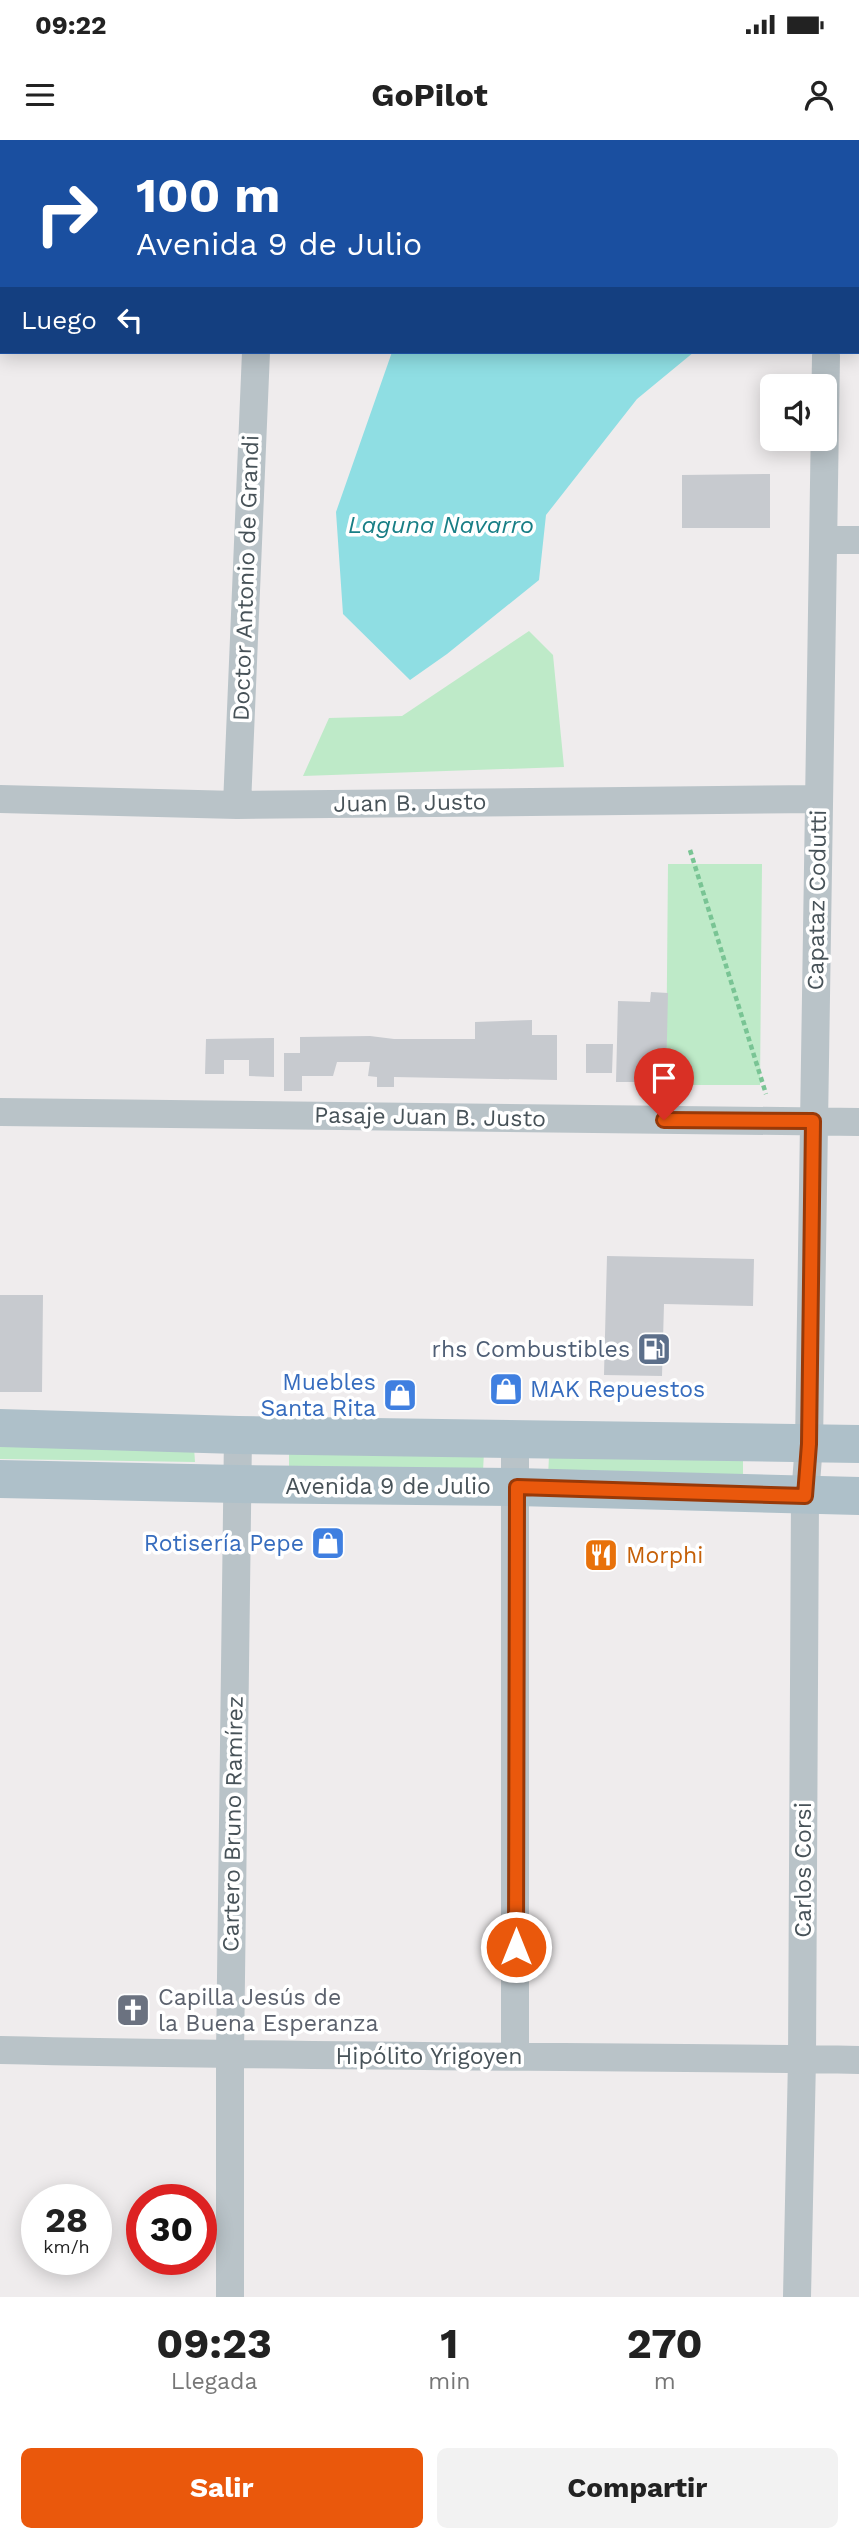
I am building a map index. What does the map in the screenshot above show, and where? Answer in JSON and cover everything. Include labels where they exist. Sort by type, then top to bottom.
[{"type":"main road","name":"Avenida 9 de Julio","points":[[0,1428],[237,1435],[859,1444]]},
{"type":"main road","name":"Avenida 9 de Julio","points":[[0,1479],[517,1487],[859,1496]]},
{"type":"street","name":"Doctor Antonio de Grandi","points":[[237,805],[256,354]]},
{"type":"street","name":"Capataz Codutti","points":[[809,1444],[826,356]]},
{"type":"street","points":[[824,540],[859,540]]},
{"type":"street","name":"Juan B. Justo","points":[[0,799],[237,805],[819,800]]},
{"type":"street","name":"Pasaje Juan B. Justo","points":[[0,1112],[859,1122]]},
{"type":"street","name":"Cartero Bruno Ramírez","points":[[230,2297],[237,1435]]},
{"type":"street","points":[[515,1439],[515,2056]]},
{"type":"street","name":"Carlos Corsi","points":[[797,2297],[802,2059],[805,1496],[809,1444]]},
{"type":"street","name":"Hipólito Yrigoyen","points":[[0,2050],[230,2055],[859,2060]]},
{"type":"path","points":[[690,850],[775,1121]]},
{"type":"green space","points":[[529,631],[553,655],[564,767],[303,776],[329,718],[402,716]]},
{"type":"green space","points":[[668,864],[762,864],[760,1085],[666,1085]]},
{"type":"green space","points":[[0,1445],[194,1447],[195,1462],[0,1459]]},
{"type":"green space","points":[[289,1449],[484,1451],[483,1472],[289,1470]]},
{"type":"green space","points":[[549,1456],[743,1459],[743,1480],[548,1477]]},
{"type":"water","name":"Laguna Navarro","points":[[391,354],[692,354],[637,399],[546,515],[539,580],[447,654],[410,680],[343,614],[336,512]]},
{"type":"building","points":[[770,474],[770,528],[682,528],[682,475]]},
{"type":"building","points":[[651,992],[668,993],[666,1082],[616,1082],[618,1001],[650,1002]]},
{"type":"building","points":[[532,1020],[532,1035],[557,1035],[557,1080],[394,1077],[394,1087],[377,1087],[377,1077],[368,1076],[370,1062],[337,1062],[333,1076],[302,1076],[302,1091],[284,1091],[284,1053],[300,1053],[300,1037],[475,1039],[475,1022]]},
{"type":"building","points":[[274,1038],[274,1077],[249,1076],[249,1060],[224,1060],[224,1074],[205,1074],[206,1039]]},
{"type":"building","points":[[586,1044],[613,1044],[612,1073],[586,1073]]},
{"type":"building","points":[[607,1256],[754,1259],[753,1306],[664,1304],[662,1376],[604,1375]]},
{"type":"building","points":[[0,1295],[43,1295],[42,1392],[0,1392]]},
{"type":"place","name":"rhs Combustibles","points":[[654,1349]]},
{"type":"place","name":"MAK Repuestos","points":[[506,1389]]},
{"type":"place","name":"Muebles Santa Rita","points":[[400,1395]]},
{"type":"place","name":"Rotisería Pepe","points":[[328,1543]]},
{"type":"place","name":"Morphi","points":[[601,1555]]},
{"type":"place","name":"Capilla Jesús de la Buena Esperanza","points":[[133,2010]]},
{"type":"route","points":[[516,1947],[517,1487],[805,1496],[809,1444],[813,1121],[664,1120]]}]
